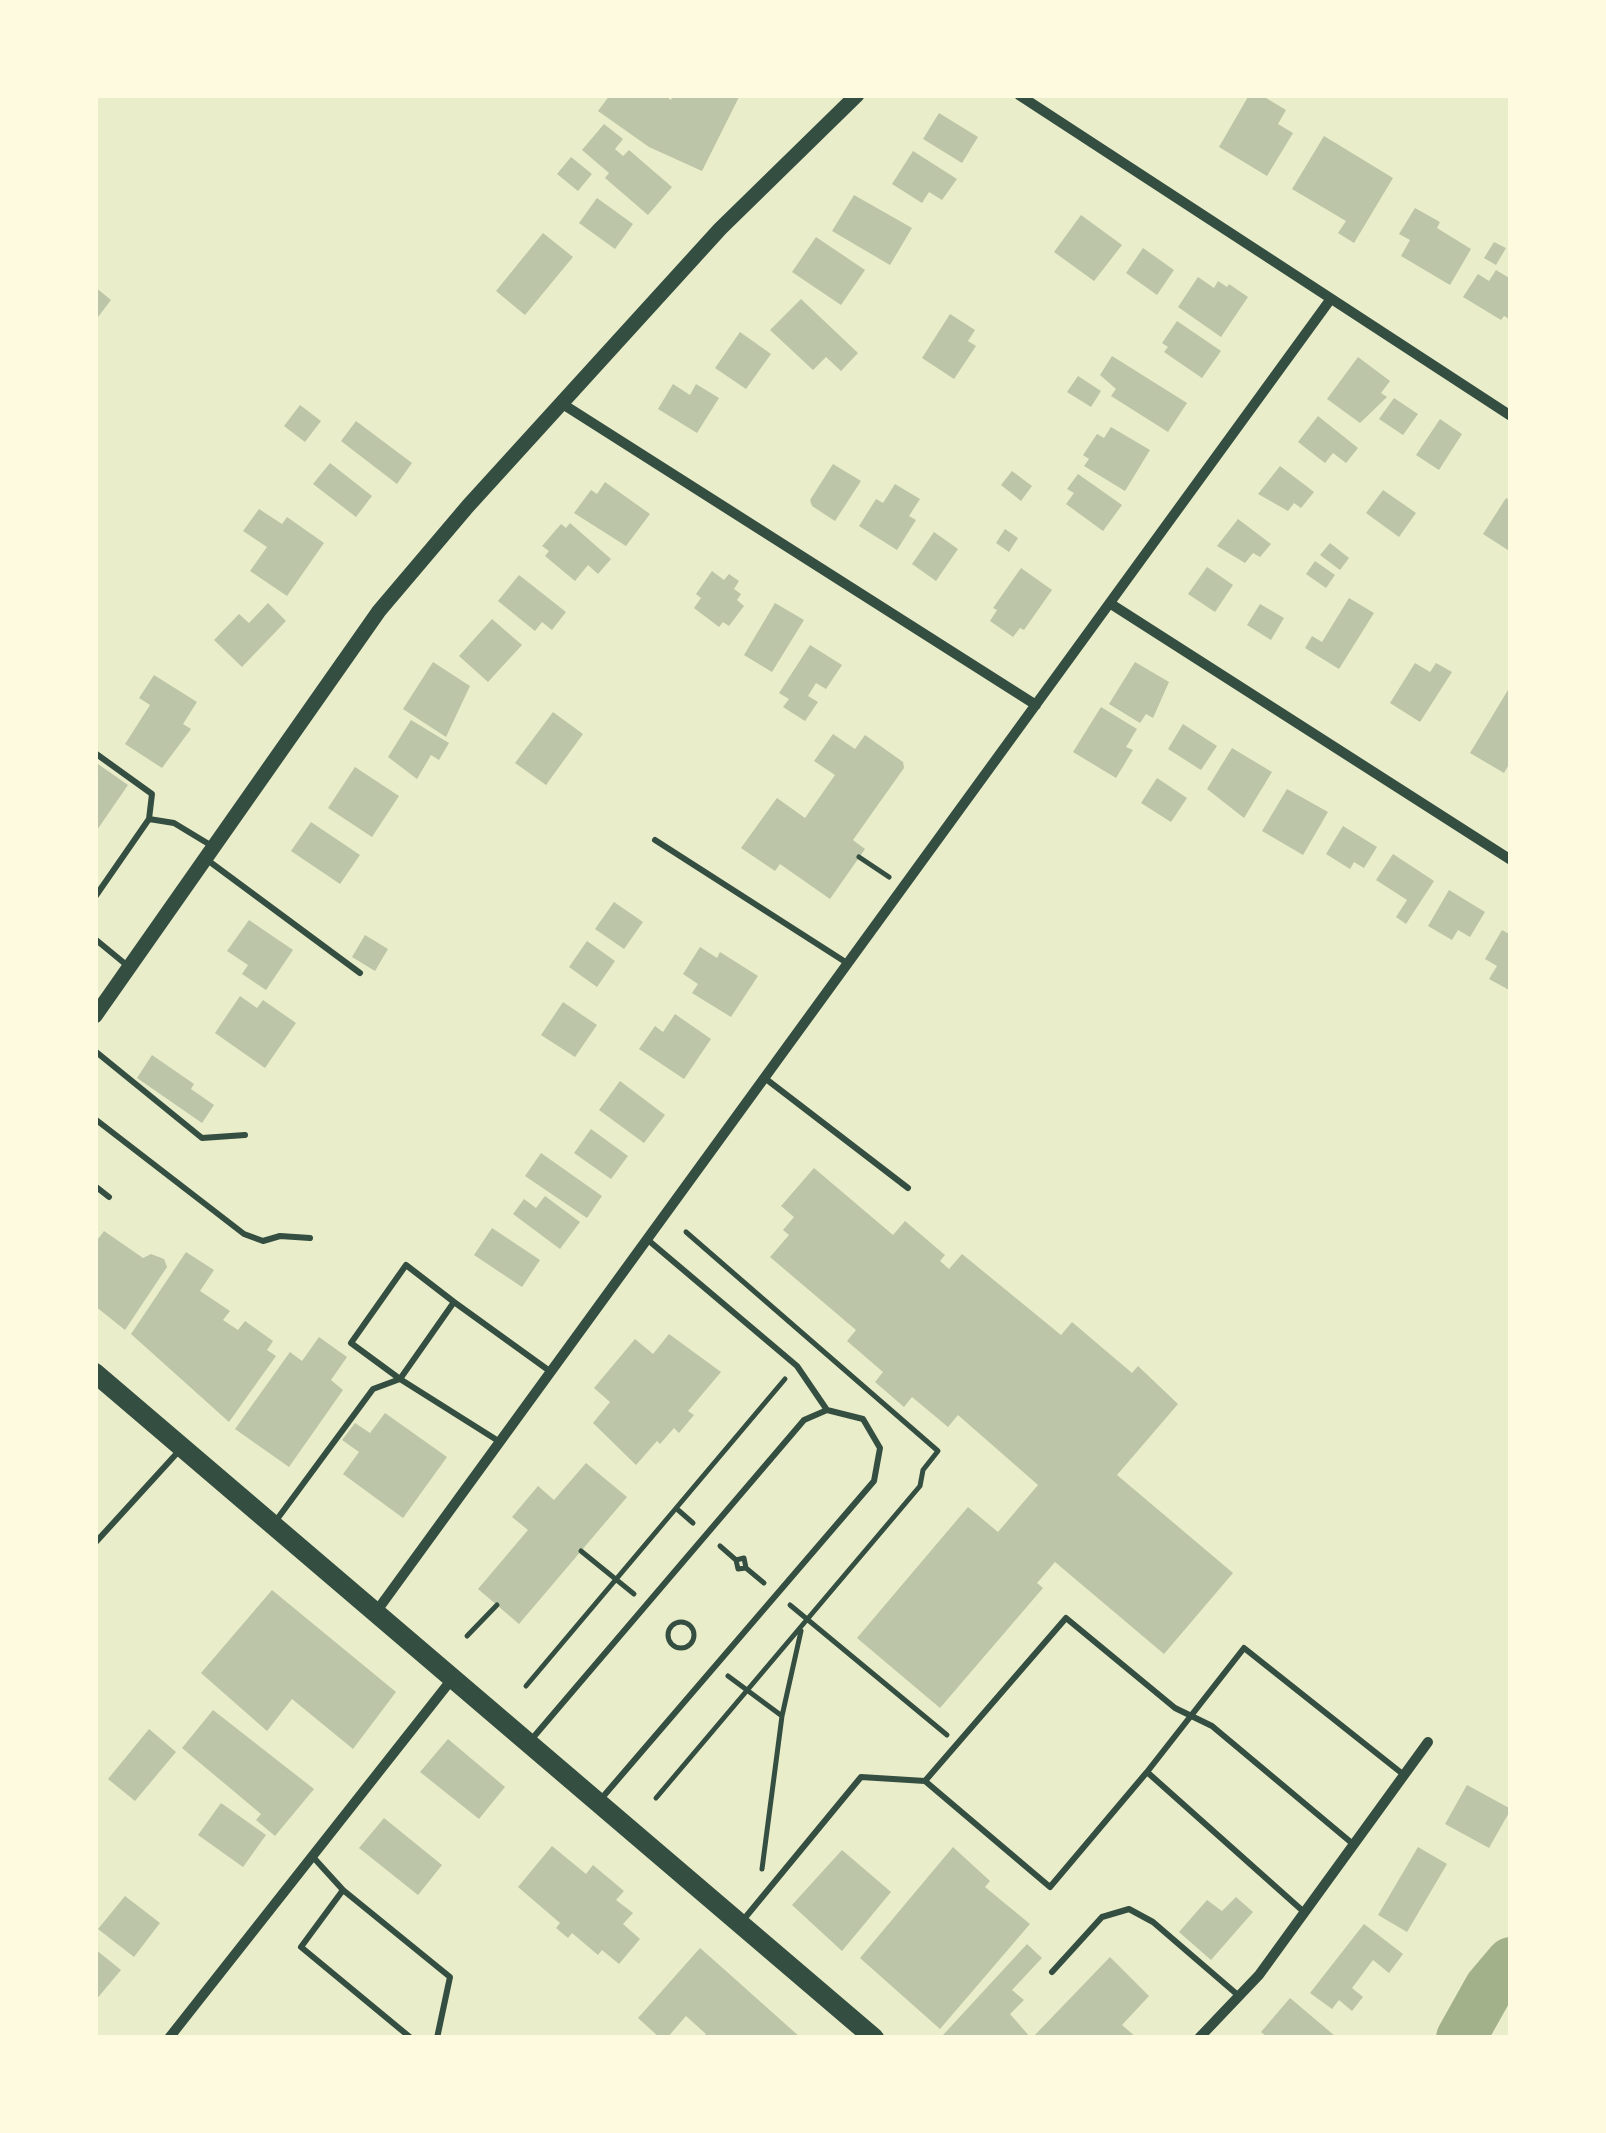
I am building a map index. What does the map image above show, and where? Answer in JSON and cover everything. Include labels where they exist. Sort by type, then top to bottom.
[{"type":"main road","points":[[98,1383],[182,1448],[874,2038]]},
{"type":"street","points":[[95,1016],[379,611],[561,402],[720,229],[857,95]]},
{"type":"street","points":[[1019,95],[1511,416]]},
{"type":"street","points":[[376,1613],[1330,300]]},
{"type":"street","points":[[561,402],[1036,705]]},
{"type":"street","points":[[1110,604],[1511,860]]},
{"type":"street","points":[[168,2038],[452,1679]]},
{"type":"street","points":[[1199,2038],[1238,1996],[1304,1912],[1428,1742]]},
{"type":"lane","points":[[95,753],[152,794],[149,819],[95,897]]},
{"type":"lane","points":[[149,819],[174,823],[360,973]]},
{"type":"lane","points":[[654,840],[848,964]]},
{"type":"lane","points":[[95,940],[129,967]]},
{"type":"lane","points":[[95,1051],[202,1138],[245,1135]]},
{"type":"lane","points":[[766,1079],[908,1188]]},
{"type":"lane","points":[[95,1119],[244,1234],[263,1240],[280,1236],[310,1238]]},
{"type":"lane","points":[[95,1186],[109,1196]]},
{"type":"lane","points":[[648,1240],[797,1366],[827,1410]]},
{"type":"lane","points":[[502,1443],[400,1379],[352,1343],[406,1265],[552,1372]]},
{"type":"lane","points":[[273,1525],[372,1389],[400,1379],[454,1302]]},
{"type":"lane","points":[[528,1744],[796,1429],[827,1410],[852,1412],[871,1427],[881,1460],[874,1481],[597,1804]]},
{"type":"lane","points":[[95,1543],[182,1448]]},
{"type":"lane","points":[[925,1781],[1066,1618],[1175,1708],[1212,1726],[1353,1844]]},
{"type":"lane","points":[[740,1923],[768,1894],[861,1777],[925,1781],[1050,1887],[1244,1648],[1404,1775]]},
{"type":"lane","points":[[1147,1772],[1304,1912]]},
{"type":"lane","points":[[312,1857],[343,1890],[450,1977],[437,2038]]},
{"type":"lane","points":[[343,1890],[301,1947],[411,2038]]},
{"type":"lane","points":[[1052,1972],[1102,1916],[1129,1909],[1152,1922],[1238,1996]]},
{"type":"path","points":[[860,856],[903,888]]},
{"type":"path","points":[[656,1798],[920,1486],[922,1470],[938,1452],[817,1342],[686,1232]]},
{"type":"path","points":[[526,1686],[817,1342]]},
{"type":"path","points":[[676,1508],[693,1523]]},
{"type":"path","points":[[713,1540],[736,1560],[738,1568],[746,1568],[770,1588]]},
{"type":"path","points":[[581,1551],[634,1594]]},
{"type":"path","points":[[467,1636],[497,1605]]},
{"type":"path","points":[[789,1605],[804,1623],[957,1744]]},
{"type":"path","points":[[662,1618],[671,1626]]},
{"type":"path","points":[[671,1626],[684,1622],[690,1625],[691,1644],[700,1652]]},
{"type":"path","points":[[759,1886],[782,1716],[804,1623]]},
{"type":"path","points":[[671,1626],[668,1639],[672,1645],[685,1648],[691,1644]]},
{"type":"path","points":[[728,1676],[782,1716]]},
{"type":"building","points":[[610,95],[664,95],[671,100],[673,95],[740,95],[702,171],[649,147],[598,111]]},
{"type":"building","points":[[1249,95],[1261,95],[1286,110],[1278,124],[1293,133],[1267,176],[1219,147]]},
{"type":"building","points":[[939,113],[978,137],[962,163],[923,139]]},
{"type":"building","points":[[604,124],[623,139],[615,149],[623,156],[629,150],[672,187],[648,215],[605,178],[609,173],[582,150]]},
{"type":"building","points":[[1324,136],[1393,178],[1354,243],[1338,233],[1346,221],[1292,189]]},
{"type":"building","points":[[913,151],[957,179],[942,200],[929,192],[922,203],[892,184]]},
{"type":"building","points":[[571,157],[592,174],[578,191],[557,174]]},
{"type":"building","points":[[854,195],[912,228],[890,265],[832,231]]},
{"type":"building","points":[[597,198],[633,224],[615,249],[579,223]]},
{"type":"building","points":[[1415,208],[1440,222],[1437,228],[1471,249],[1450,285],[1401,256],[1410,240],[1399,234]]},
{"type":"building","points":[[1081,215],[1122,245],[1094,281],[1054,252]]},
{"type":"building","points":[[543,233],[573,257],[525,315],[496,291]]},
{"type":"building","points":[[816,237],[865,270],[841,305],[792,272]]},
{"type":"building","points":[[1494,242],[1506,248],[1496,265],[1484,258]]},
{"type":"building","points":[[1143,248],[1174,270],[1157,295],[1126,273]]},
{"type":"building","points":[[1496,270],[1511,279],[1511,320],[1504,316],[1501,320],[1463,297],[1478,274],[1489,281]]},
{"type":"building","points":[[1198,277],[1214,288],[1218,281],[1227,287],[1229,284],[1248,297],[1221,337],[1178,307]]},
{"type":"building","points":[[95,287],[111,300],[95,321]]},
{"type":"building","points":[[801,299],[858,353],[841,371],[826,357],[813,370],[770,330]]},
{"type":"building","points":[[950,314],[975,330],[968,341],[976,346],[954,379],[922,358]]},
{"type":"building","points":[[1177,321],[1221,351],[1202,378],[1164,352],[1168,347],[1162,343]]},
{"type":"building","points":[[740,332],[771,354],[746,389],[715,368]]},
{"type":"building","points":[[1112,356],[1187,403],[1168,432],[1111,396],[1116,389],[1100,375]]},
{"type":"building","points":[[1358,357],[1390,381],[1381,393],[1387,397],[1360,423],[1327,399]]},
{"type":"building","points":[[1078,376],[1101,391],[1091,407],[1067,392]]},
{"type":"building","points":[[673,384],[690,395],[696,384],[719,398],[697,433],[658,409]]},
{"type":"building","points":[[1394,398],[1418,414],[1403,435],[1379,419]]},
{"type":"building","points":[[300,405],[321,421],[305,442],[284,426]]},
{"type":"building","points":[[1318,416],[1358,448],[1346,463],[1333,453],[1325,463],[1298,442]]},
{"type":"building","points":[[1440,419],[1462,434],[1439,470],[1416,455]]},
{"type":"building","points":[[356,421],[412,463],[397,484],[341,441]]},
{"type":"building","points":[[1111,427],[1150,450],[1125,491],[1084,466],[1089,459],[1083,455],[1097,434],[1104,438]]},
{"type":"building","points":[[330,463],[372,496],[356,517],[313,484]]},
{"type":"building","points":[[833,464],[861,481],[835,521],[812,506],[810,500]]},
{"type":"building","points":[[1280,466],[1314,492],[1301,508],[1294,503],[1288,511],[1258,494]]},
{"type":"building","points":[[1012,471],[1032,486],[1021,501],[1001,485]]},
{"type":"building","points":[[1078,474],[1122,505],[1103,531],[1066,504],[1074,493],[1067,489]]},
{"type":"building","points":[[605,482],[650,514],[626,546],[574,513],[591,490],[597,494]]},
{"type":"building","points":[[895,484],[920,499],[909,516],[916,520],[897,550],[859,526],[876,499],[883,503]]},
{"type":"building","points":[[1383,490],[1416,513],[1399,537],[1366,513]]},
{"type":"building","points":[[1506,498],[1511,501],[1511,552],[1483,534]]},
{"type":"building","points":[[259,509],[282,524],[287,517],[324,543],[287,596],[250,571],[267,547],[243,531]]},
{"type":"building","points":[[1238,519],[1271,544],[1260,557],[1253,553],[1245,563],[1217,546]]},
{"type":"building","points":[[570,523],[611,559],[598,574],[588,565],[575,581],[545,556],[549,551],[542,546],[561,524],[566,528]]},
{"type":"building","points":[[1005,529],[1018,538],[1009,552],[996,543]]},
{"type":"building","points":[[934,532],[958,549],[936,581],[912,564]]},
{"type":"building","points":[[1330,543],[1349,558],[1340,570],[1320,555]]},
{"type":"building","points":[[1315,561],[1335,575],[1326,588],[1306,574]]},
{"type":"building","points":[[1207,567],[1233,585],[1215,612],[1188,594]]},
{"type":"building","points":[[1021,568],[1052,590],[1024,630],[1020,628],[1013,637],[990,621],[997,610],[993,608]]},
{"type":"building","points":[[712,571],[724,580],[729,574],[739,581],[734,589],[741,594],[737,600],[744,606],[729,626],[723,622],[719,627],[694,608],[701,598],[696,594]]},
{"type":"building","points":[[519,575],[566,612],[552,630],[542,622],[535,631],[498,601]]},
{"type":"building","points":[[1349,598],[1374,613],[1339,669],[1305,648],[1312,636],[1322,642]]},
{"type":"building","points":[[268,603],[286,621],[242,667],[214,640],[239,614],[249,623]]},
{"type":"building","points":[[775,603],[804,620],[772,672],[744,655]]},
{"type":"building","points":[[1260,604],[1284,618],[1271,640],[1247,625]]},
{"type":"building","points":[[492,619],[522,645],[488,682],[459,656]]},
{"type":"building","points":[[810,645],[842,665],[826,689],[816,683],[808,696],[818,702],[805,721],[783,707],[789,699],[779,693]]},
{"type":"building","points":[[433,662],[470,686],[446,737],[403,709]]},
{"type":"building","points":[[1135,662],[1169,682],[1153,718],[1146,714],[1140,723],[1109,704]]},
{"type":"building","points":[[1415,663],[1430,672],[1436,663],[1452,672],[1420,722],[1390,703]]},
{"type":"building","points":[[154,675],[197,702],[183,724],[191,729],[162,768],[125,744],[150,705],[139,698]]},
{"type":"building","points":[[1511,685],[1511,761],[1504,773],[1470,753]]},
{"type":"building","points":[[1101,707],[1137,729],[1126,747],[1133,750],[1116,778],[1073,752]]},
{"type":"building","points":[[553,712],[583,734],[546,785],[515,763]]},
{"type":"building","points":[[411,720],[449,743],[439,760],[431,755],[417,779],[388,757]]},
{"type":"building","points":[[1183,724],[1217,746],[1201,770],[1168,749]]},
{"type":"building","points":[[833,734],[855,749],[865,735],[903,762],[904,768],[853,840],[865,849],[830,899],[780,864],[775,871],[741,848],[777,798],[805,818],[835,775],[814,761]]},
{"type":"building","points":[[1232,748],[1272,772],[1244,818],[1207,789]]},
{"type":"building","points":[[95,762],[128,785],[95,833]]},
{"type":"building","points":[[355,767],[399,796],[372,837],[328,808]]},
{"type":"building","points":[[1157,778],[1187,798],[1171,822],[1141,803]]},
{"type":"building","points":[[1287,789],[1328,812],[1303,855],[1262,831]]},
{"type":"building","points":[[311,822],[360,855],[340,884],[291,851]]},
{"type":"building","points":[[1343,826],[1377,847],[1364,868],[1354,862],[1350,869],[1326,854]]},
{"type":"building","points":[[1393,854],[1434,881],[1406,924],[1396,917],[1407,900],[1376,880]]},
{"type":"building","points":[[1449,890],[1485,912],[1470,937],[1458,930],[1452,940],[1428,926]]},
{"type":"building","points":[[614,902],[643,922],[624,949],[595,929]]},
{"type":"building","points":[[249,920],[293,950],[266,990],[242,974],[248,965],[227,951]]},
{"type":"building","points":[[1502,930],[1511,935],[1511,991],[1489,979],[1497,966],[1485,959]]},
{"type":"building","points":[[365,935],[388,949],[375,971],[352,957]]},
{"type":"building","points":[[587,941],[615,961],[597,987],[569,967]]},
{"type":"building","points":[[700,947],[717,958],[720,952],[758,976],[731,1017],[692,993],[698,984],[683,974]]},
{"type":"building","points":[[240,996],[257,1008],[263,1000],[296,1023],[265,1068],[215,1033]]},
{"type":"building","points":[[563,1002],[597,1025],[575,1057],[541,1035]]},
{"type":"building","points":[[675,1014],[711,1039],[684,1079],[639,1049],[655,1026],[663,1032]]},
{"type":"building","points":[[152,1055],[194,1084],[191,1089],[214,1105],[202,1123],[137,1078]]},
{"type":"building","points":[[620,1081],[665,1115],[644,1143],[599,1110]]},
{"type":"building","points":[[591,1129],[628,1156],[611,1179],[574,1153]]},
{"type":"building","points":[[541,1153],[602,1196],[587,1218],[525,1176]]},
{"type":"building","points":[[814,1168],[893,1235],[905,1221],[945,1255],[940,1261],[949,1269],[962,1254],[1061,1335],[1072,1322],[1132,1373],[1138,1366],[1178,1404],[1117,1475],[1233,1573],[1164,1654],[1055,1562],[1037,1583],[1043,1588],[940,1708],[857,1638],[968,1507],[998,1532],[1038,1485],[958,1415],[948,1427],[912,1397],[904,1407],[875,1382],[883,1372],[847,1341],[856,1330],[770,1257],[789,1235],[783,1230],[794,1217],[781,1206]]},
{"type":"building","points":[[545,1196],[580,1222],[560,1249],[513,1214],[524,1199],[536,1208]]},
{"type":"building","points":[[492,1228],[540,1260],[522,1287],[474,1255]]},
{"type":"building","points":[[104,1231],[143,1258],[151,1254],[164,1259],[167,1267],[125,1330],[95,1306],[95,1243]]},
{"type":"building","points":[[186,1252],[214,1270],[200,1291],[230,1311],[223,1320],[238,1330],[245,1321],[273,1341],[267,1350],[276,1356],[229,1422],[131,1334]]},
{"type":"building","points":[[669,1334],[721,1372],[688,1411],[694,1415],[679,1433],[674,1428],[636,1465],[593,1423],[610,1402],[594,1388],[635,1339],[653,1354]]},
{"type":"building","points":[[319,1337],[347,1357],[331,1380],[343,1390],[289,1467],[235,1429],[290,1352],[302,1361]]},
{"type":"building","points":[[385,1413],[447,1457],[403,1518],[343,1474],[359,1452],[342,1440],[355,1423],[370,1433]]},
{"type":"building","points":[[586,1463],[627,1497],[519,1624],[478,1589],[528,1530],[512,1517],[538,1486],[554,1500]]},
{"type":"building","points":[[272,1590],[396,1692],[353,1749],[292,1699],[267,1731],[201,1673]]},
{"type":"building","points":[[213,1710],[314,1789],[275,1836],[256,1820],[261,1814],[182,1748]]},
{"type":"building","points":[[149,1729],[176,1752],[135,1801],[108,1779]]},
{"type":"building","points":[[448,1739],[505,1787],[479,1819],[420,1772]]},
{"type":"building","points":[[1467,1785],[1511,1809],[1489,1848],[1445,1824]]},
{"type":"building","points":[[221,1803],[266,1835],[243,1867],[198,1835]]},
{"type":"building","points":[[384,1818],[442,1865],[418,1895],[359,1848]]},
{"type":"building","points":[[552,1846],[586,1874],[593,1865],[624,1891],[616,1900],[633,1913],[623,1924],[640,1939],[619,1964],[602,1950],[598,1955],[572,1933],[568,1938],[556,1928],[560,1923],[518,1887]]},
{"type":"building","points":[[953,1847],[990,1881],[985,1887],[1030,1924],[940,2029],[860,1958]]},
{"type":"building","points":[[1418,1847],[1447,1864],[1407,1932],[1378,1915]]},
{"type":"building","points":[[842,1850],[891,1892],[842,1951],[792,1905]]},
{"type":"building","points":[[125,1896],[160,1923],[134,1957],[98,1929]]},
{"type":"building","points":[[1236,1897],[1253,1912],[1211,1960],[1179,1932],[1207,1900],[1222,1911]]},
{"type":"building","points":[[1364,1924],[1403,1954],[1389,1973],[1373,1960],[1352,1988],[1363,1997],[1352,2011],[1339,2000],[1332,2009],[1310,1993]]},
{"type":"building","points":[[1027,1944],[1042,1958],[1012,1990],[1024,2000],[1010,2014],[1031,2038],[943,2035]]},
{"type":"building","points":[[700,1948],[801,2038],[702,2038],[706,2034],[686,2016],[667,2038],[660,2038],[638,2018]]},
{"type":"building","points":[[95,1949],[121,1970],[95,2001]]},
{"type":"building","points":[[1110,1957],[1149,1996],[1122,2025],[1137,2038],[1032,2038]]},
{"type":"building","points":[[1290,1998],[1334,2038],[1268,2038],[1261,2032]]},
{"type":"waterway","points":[[1461,2038],[1489,1988],[1511,1962]]}]
